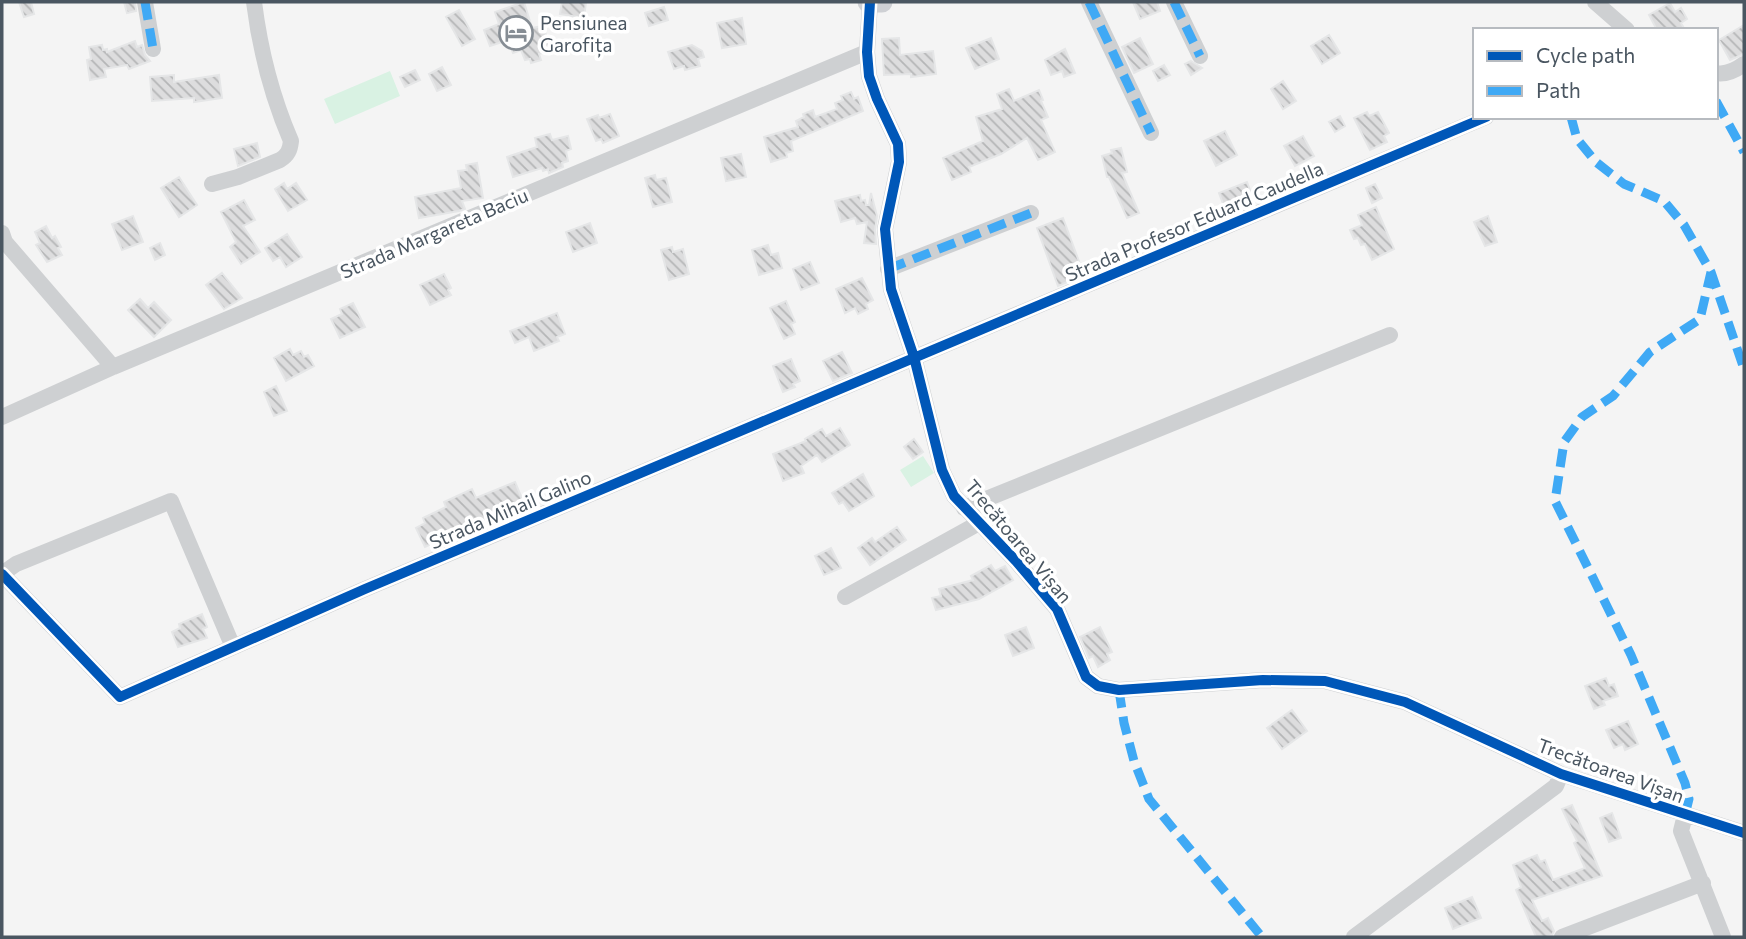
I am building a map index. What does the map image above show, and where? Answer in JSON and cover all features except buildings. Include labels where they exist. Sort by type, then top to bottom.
[{"type":"main road","points":[[869,2],[882,2]]},
{"type":"street","points":[[145,2],[153,49]]},
{"type":"street","points":[[212,184],[280,160],[291,149],[291,141],[273,97],[254,2]]},
{"type":"street","name":"Trecătoarea Vișan","points":[[869,2],[869,76],[898,144],[899,162],[885,229],[888,270],[897,310],[914,357],[942,470],[954,496],[1057,609],[1086,677],[1098,686],[1119,690],[1263,680],[1325,681],[1405,702],[1561,774],[1744,833]]},
{"type":"street","points":[[1089,2],[1151,133]]},
{"type":"street","points":[[1174,2],[1200,56]]},
{"type":"street","points":[[1595,2],[1625,28]]},
{"type":"street","name":"Strada Margareta Baciu","points":[[2,417],[113,367],[867,52]]},
{"type":"street","points":[[1718,73],[1734,71],[1744,64]]},
{"type":"street","name":"Strada Profesor Eduard Caudella","points":[[914,357],[1481,119]]},
{"type":"street","points":[[888,270],[1031,213]]},
{"type":"street","points":[[2,233],[5,242],[113,367]]},
{"type":"street","points":[[964,508],[1390,335]]},
{"type":"street","name":"Strada Mihail Galino","points":[[2,574],[120,697],[914,357]]},
{"type":"street","points":[[2,574],[16,564],[171,500],[233,648]]},
{"type":"street","points":[[845,597],[979,523]]},
{"type":"street","points":[[1353,937],[1556,786],[1561,774]]},
{"type":"street","points":[[1685,815],[1681,831],[1723,937]]},
{"type":"street","points":[[1562,937],[1703,883]]},
{"type":"green space","points":[[390,71],[400,96],[335,124],[324,99]]},
{"type":"green space","points":[[923,456],[934,473],[911,487],[900,470]]},
{"type":"marked path","points":[[145,2],[153,49]]},
{"type":"marked path","points":[[1089,2],[1151,133]]},
{"type":"marked path","points":[[1174,2],[1200,56]]},
{"type":"marked path","points":[[1718,105],[1744,152]]},
{"type":"marked path","points":[[1572,119],[1577,139],[1596,162],[1624,184],[1664,201],[1684,225],[1711,272],[1744,369]]},
{"type":"marked path","points":[[888,269],[1031,213]]},
{"type":"marked path","points":[[1685,815],[1689,799],[1685,783],[1631,655],[1555,501],[1564,442],[1582,417],[1613,396],[1650,352],[1700,319],[1711,272]]},
{"type":"marked path","points":[[1119,690],[1134,761],[1149,799],[1262,937]]},
{"type":"cycle path","points":[[870,2],[867,52],[869,76],[898,144],[899,162],[885,229],[891,289],[914,357],[942,470],[954,496],[1057,609],[1086,677],[1098,686],[1119,690],[1263,680],[1325,681],[1405,702],[1561,774],[1744,833]]},
{"type":"cycle path","points":[[2,574],[120,697],[365,589],[1481,119]]},
{"type":"place","name":"Pensiunea Garofița","points":[[516,33]]}]
